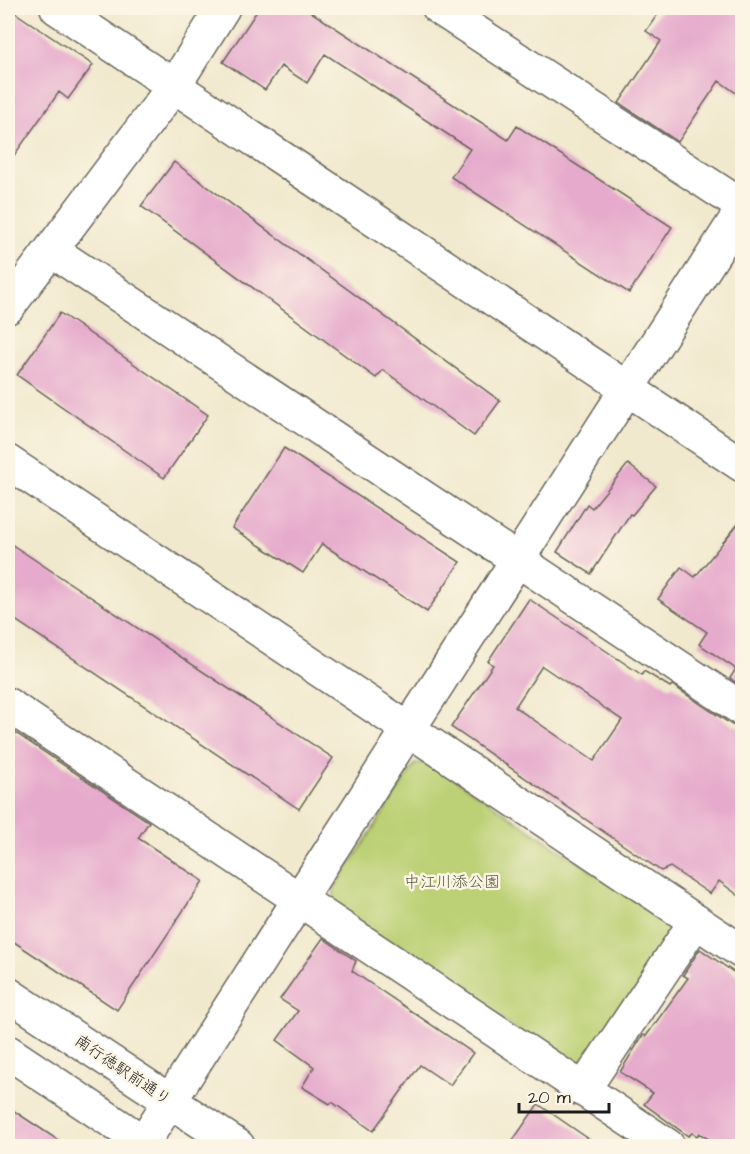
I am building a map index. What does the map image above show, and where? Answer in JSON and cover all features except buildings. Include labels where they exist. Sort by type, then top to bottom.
[{"type":"street","points":[[57,8],[742,465]]},
{"type":"street","points":[[8,307],[174,86],[223,8]]},
{"type":"street","points":[[8,1052],[144,1145],[742,208],[439,8]]},
{"type":"street","points":[[51,250],[742,709]]},
{"type":"street","points":[[8,462],[742,952]]},
{"type":"street","points":[[8,705],[668,1146]]},
{"type":"street","points":[[583,1090],[696,921]]},
{"type":"street","name":"南行徳駅前通り","points":[[8,993],[238,1146]]},
{"type":"green space","name":"中江川添公園","points":[[430,762],[674,927],[590,1068],[575,1069],[334,907],[334,889],[415,764]]}]
